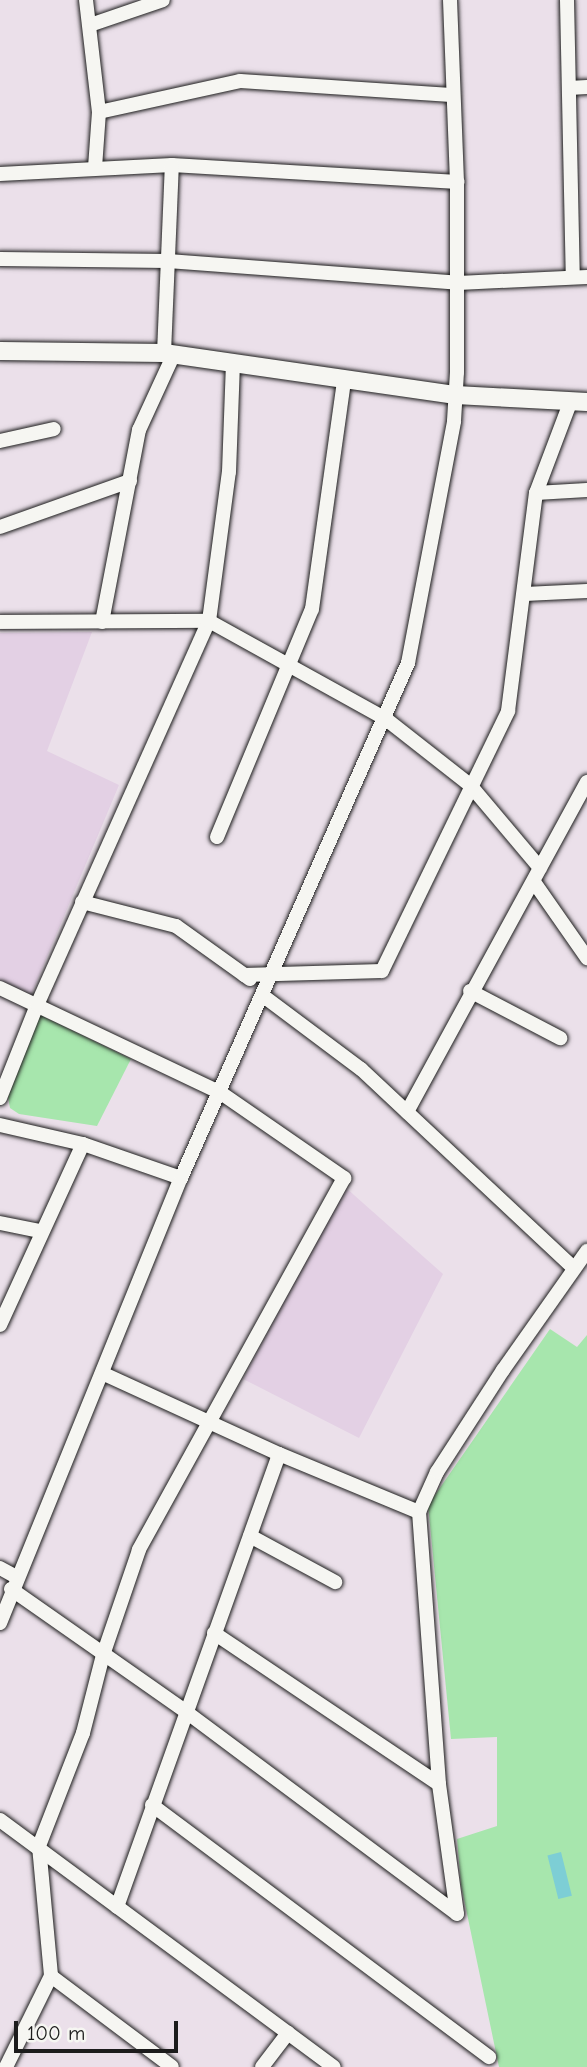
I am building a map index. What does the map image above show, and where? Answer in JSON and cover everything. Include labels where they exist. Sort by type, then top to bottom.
[{"type":"main road","points":[[0,351],[169,354],[456,395],[578,403]]},
{"type":"street","points":[[86,0],[99,112],[95,169]]},
{"type":"street","points":[[90,25],[163,0]]},
{"type":"street","points":[[0,1623],[13,1583],[104,1374],[181,1178],[386,719],[408,663],[456,395],[457,182],[450,0]]},
{"type":"street","points":[[0,259],[168,261],[458,283],[580,277],[571,184],[567,0]]},
{"type":"street","points":[[99,112],[240,81],[452,95]]},
{"type":"street","points":[[569,88],[587,87]]},
{"type":"street","points":[[0,174],[172,165],[457,182]]},
{"type":"street","points":[[102,622],[139,430],[169,354],[168,261],[172,165]]},
{"type":"street","points":[[571,184],[587,183]]},
{"type":"street","points":[[0,1098],[82,902],[209,621],[229,472],[233,363]]},
{"type":"street","points":[[217,837],[312,609],[344,381]]},
{"type":"street","points":[[244,975],[382,971],[508,711],[536,493],[578,403]]},
{"type":"street","points":[[0,441],[54,429]]},
{"type":"street","points":[[0,527],[130,481]]},
{"type":"street","points":[[536,493],[587,490]]},
{"type":"street","points":[[525,594],[587,591]]},
{"type":"street","points":[[0,622],[209,621],[289,668],[386,719],[471,786],[540,868]]},
{"type":"street","points":[[407,1112],[470,991],[534,882],[587,782]]},
{"type":"street","points":[[534,882],[587,958]]},
{"type":"street","points":[[82,902],[176,926],[244,975],[361,1069],[574,1268]]},
{"type":"street","points":[[0,988],[221,1093],[344,1178],[139,1550],[103,1655],[83,1733],[39,1846],[51,1976],[6,2067]]},
{"type":"street","points":[[470,991],[560,1038]]},
{"type":"street","points":[[0,1125],[83,1144],[181,1178]]},
{"type":"street","points":[[1,1319],[83,1144]]},
{"type":"street","points":[[0,1223],[40,1231]]},
{"type":"street","points":[[0,1568],[13,1583],[103,1655],[185,1712],[457,1914],[439,1784],[419,1511],[437,1472],[587,1251]]},
{"type":"street","points":[[104,1374],[212,1420],[279,1454],[419,1511]]},
{"type":"street","points":[[117,1907],[279,1454]]},
{"type":"street","points":[[250,1536],[335,1582]]},
{"type":"street","points":[[214,1633],[439,1784]]},
{"type":"street","points":[[152,1805],[489,2057]]},
{"type":"street","points":[[0,1820],[39,1846],[334,2067]]},
{"type":"street","points":[[51,1976],[172,2067]]},
{"type":"street","points":[[262,2067],[288,2032]]},
{"type":"shaded area","points":[[92,632],[47,751],[119,785],[31,995],[0,980],[0,633]]},
{"type":"shaded area","points":[[345,1187],[443,1274],[359,1438],[243,1379]]},
{"type":"green space","points":[[40,1015],[131,1059],[97,1126],[19,1114],[10,1108],[8,1097]]},
{"type":"green space","points":[[550,1329],[577,1347],[587,1335],[587,2067],[499,2067],[461,1885],[457,1839],[497,1826],[497,1737],[451,1739],[428,1505]]},
{"type":"water","points":[[561,1852],[572,1896],[558,1899],[547,1855]]}]
